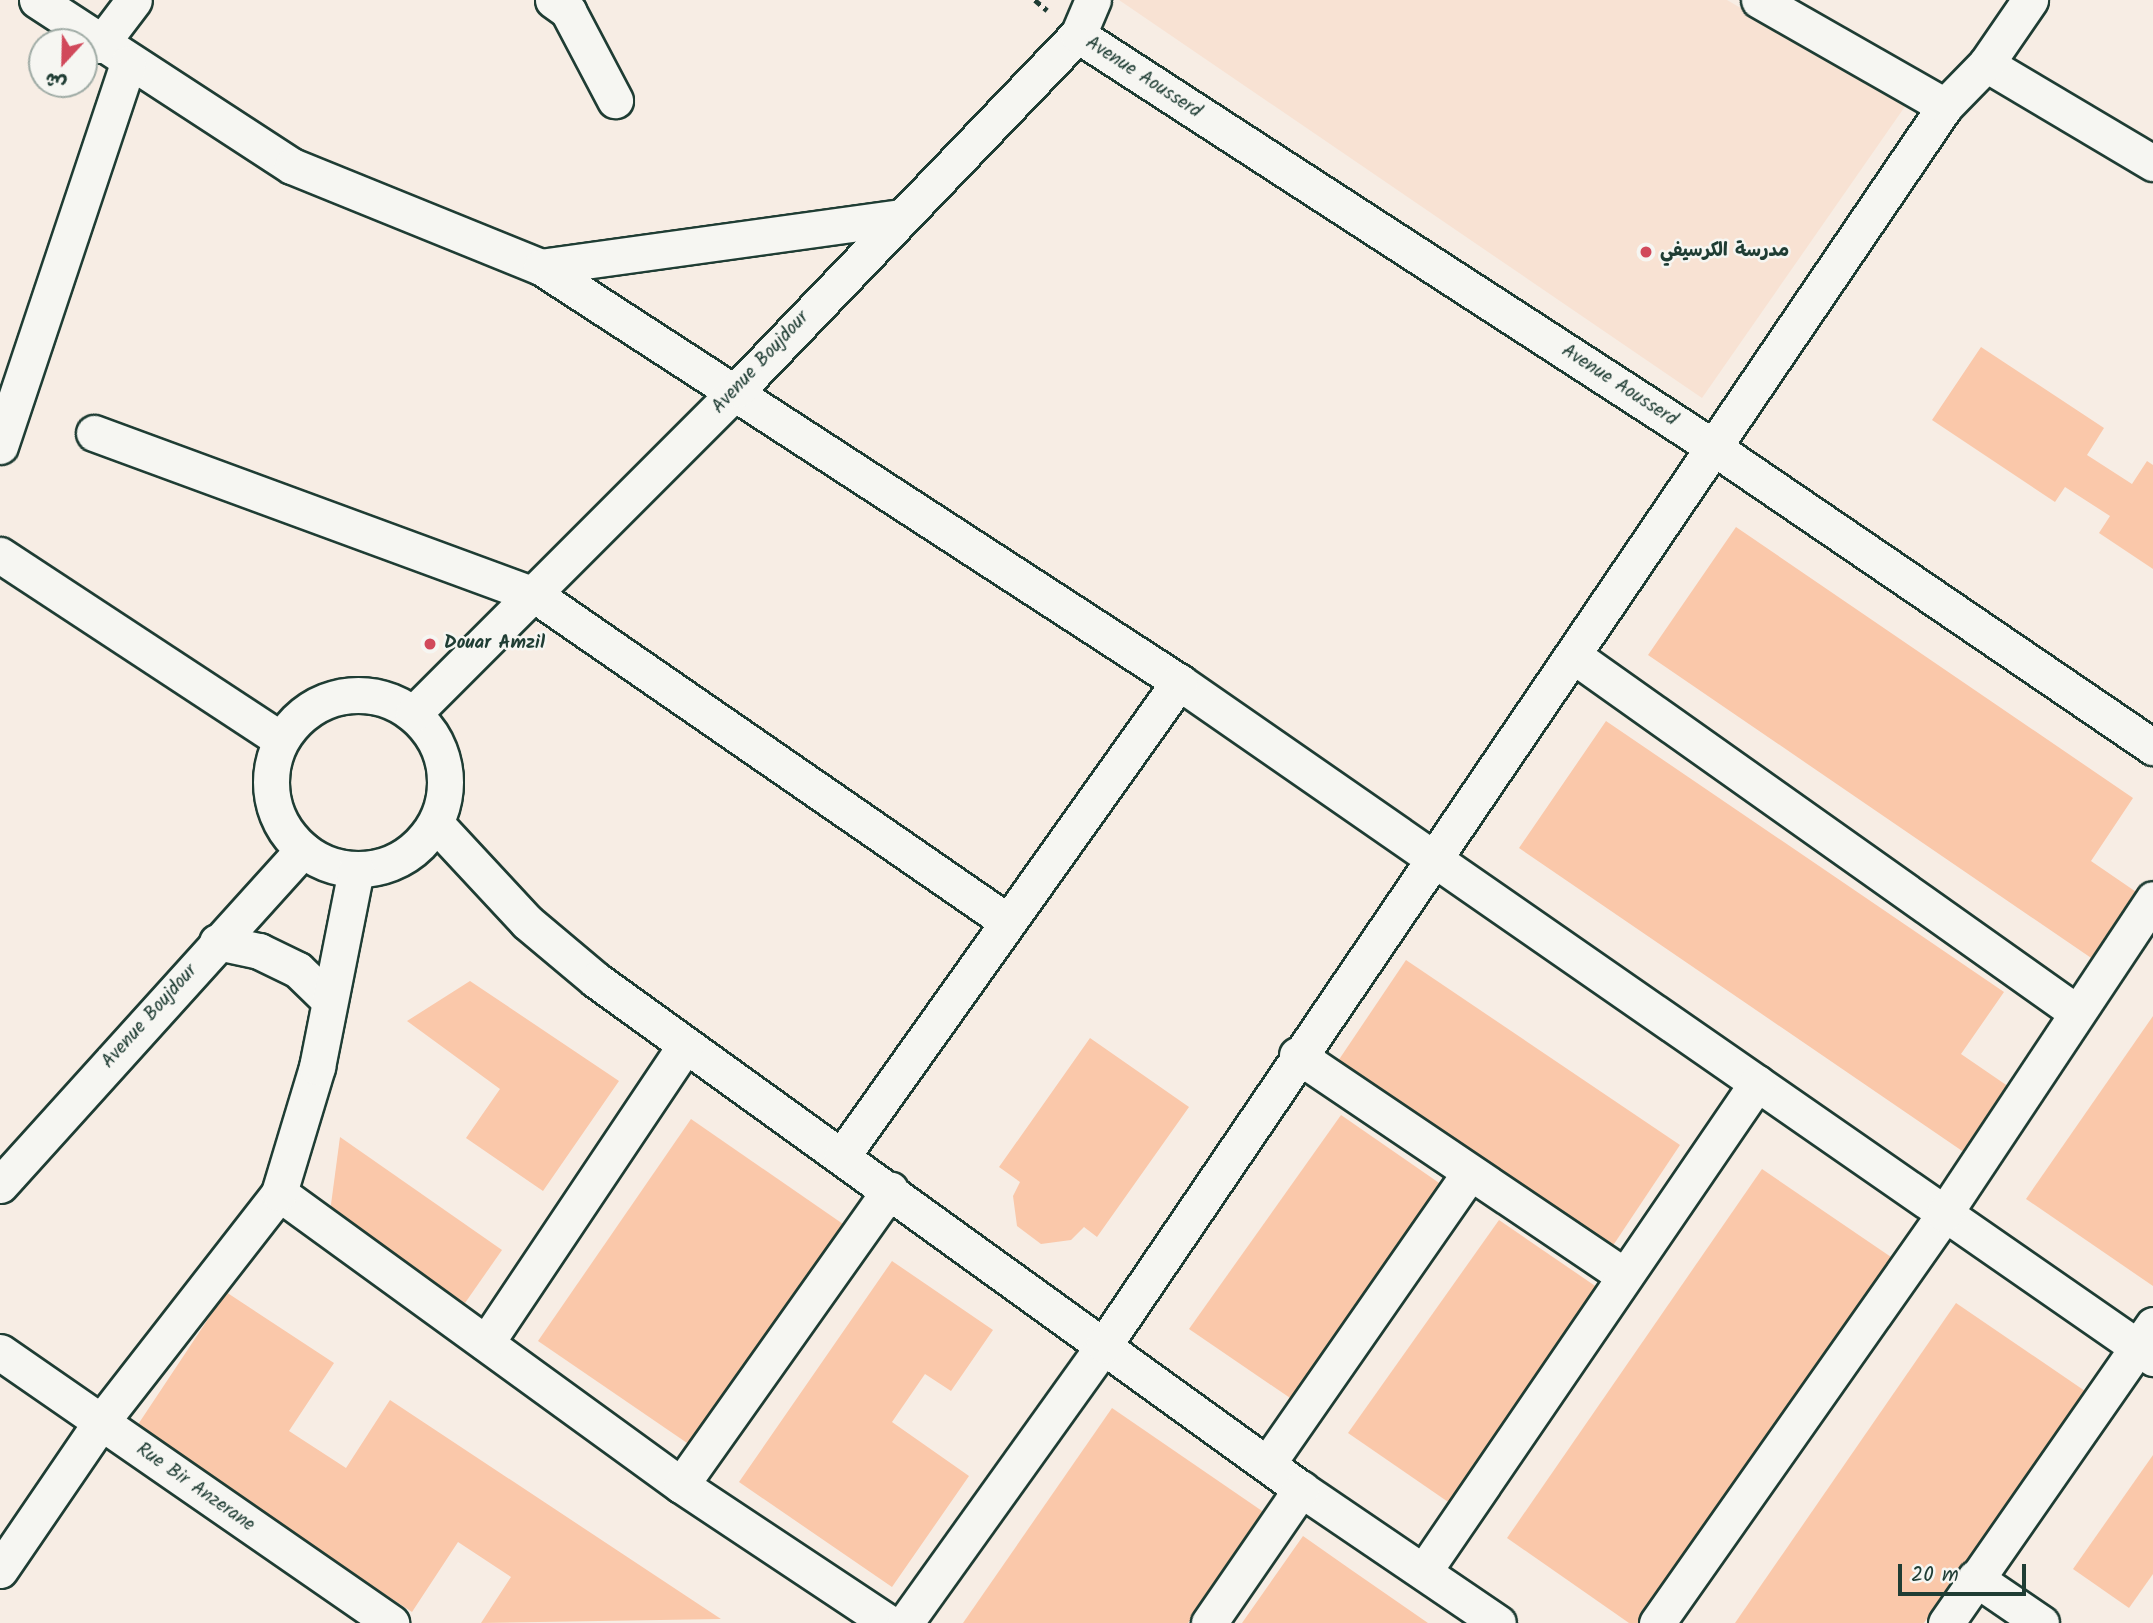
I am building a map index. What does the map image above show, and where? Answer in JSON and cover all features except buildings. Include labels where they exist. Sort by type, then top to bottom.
[{"type":"street","points":[[37,0],[128,64],[292,166],[541,267],[738,389],[1180,682],[1435,856],[1944,1214],[2148,1343],[1975,1578],[1946,1623]]},
{"type":"street","points":[[100,45],[134,0]]},
{"type":"street","name":"Avenue Boujdour","points":[[413,714],[535,595],[738,389],[900,217],[1078,35],[1093,0]]},
{"type":"street","points":[[1759,0],[1945,106]]},
{"type":"street","points":[[905,1623],[1104,1345],[1297,1055],[1574,656],[1945,106],[1986,64],[2030,0]]},
{"type":"street","points":[[566,4],[615,100]]},
{"type":"street","name":"Avenue Aousserd","points":[[1078,35],[1713,447],[2153,747]]},
{"type":"street","points":[[0,446],[128,64]]},
{"type":"street","points":[[1986,64],[2153,163]]},
{"type":"street","points":[[541,267],[900,217]]},
{"type":"street","points":[[94,433],[535,595],[1005,920]]},
{"type":"street","points":[[0,555],[280,739]]},
{"type":"street","points":[[1574,656],[2076,1012]]},
{"type":"street","points":[[842,1156],[1005,920],[1180,682]]},
{"type":"street","points":[[356,694],[386,699],[413,714],[442,754],[444,802],[436,824],[406,855],[356,870],[327,864],[303,850],[282,827],[271,799],[270,768],[280,739],[300,716],[326,700],[356,694]]},
{"type":"street","points":[[436,824],[527,922],[685,1046],[890,1190],[1301,1489],[1424,1571],[1489,1621]]},
{"type":"street","name":"Avenue Boujdour","points":[[0,1185],[303,850]]},
{"type":"street","points":[[0,1570],[101,1422],[279,1193],[309,1101],[356,870]]},
{"type":"street","points":[[1657,1623],[1944,1214],[2153,899]]},
{"type":"street","points":[[217,942],[259,951],[298,970],[329,1000]]},
{"type":"street","points":[[486,1343],[685,1046]]},
{"type":"street","points":[[1297,1055],[1469,1174],[1622,1273]]},
{"type":"street","points":[[1424,1571],[1622,1273],[1757,1083]]},
{"type":"street","points":[[1268,1463],[1469,1174]]},
{"type":"street","points":[[681,1485],[890,1190]]},
{"type":"street","points":[[279,1193],[681,1485],[889,1623]]},
{"type":"street","name":"Rue Bir Anzerane","points":[[0,1352],[391,1623]]},
{"type":"street","points":[[1209,1623],[1301,1489]]},
{"type":"street","points":[[1975,1578],[2042,1623]]},
{"type":"shaded area","name":"مدرسة الكرسيفي","points":[[1119,0],[1727,0],[1906,105],[1702,398]]},
{"type":"place","name":"مدرسة الكرسيفي","points":[[1646,252]]},
{"type":"place","name":"Douar Amzil","points":[[430,644]]}]
